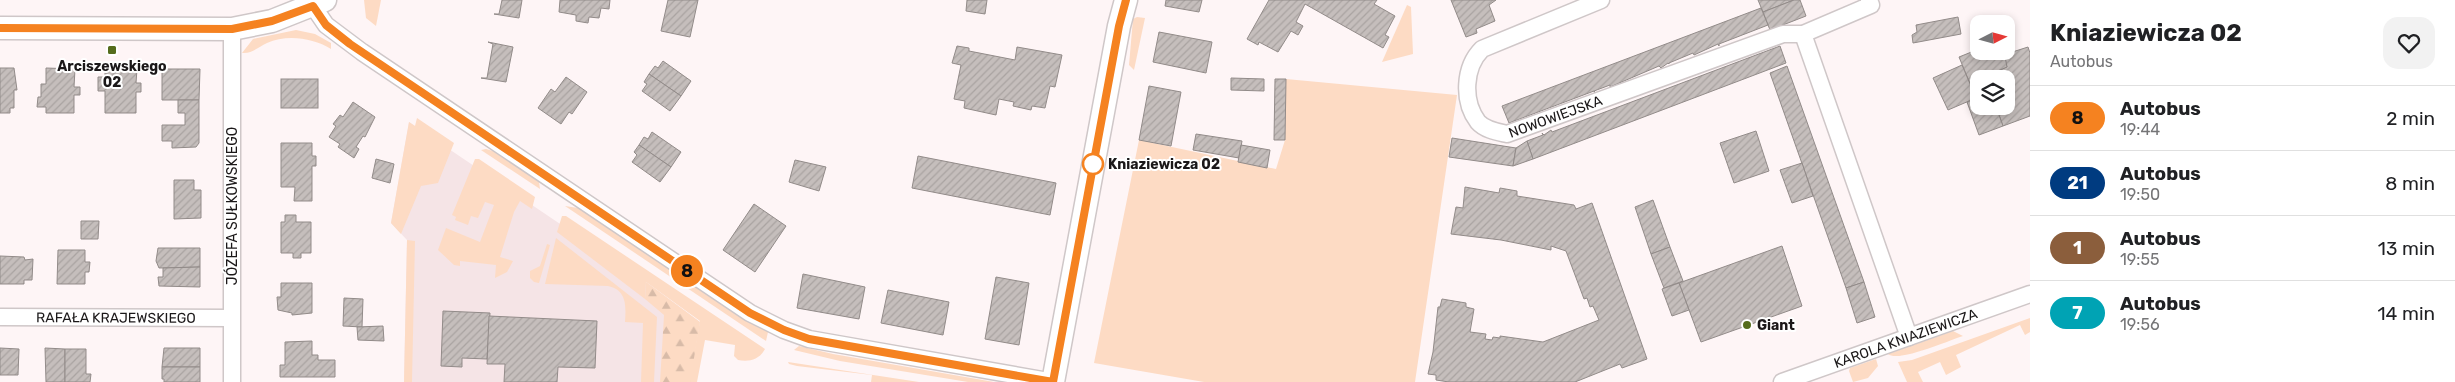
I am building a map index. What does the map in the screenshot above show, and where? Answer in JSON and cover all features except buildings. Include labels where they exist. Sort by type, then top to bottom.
[{"type":"main road","points":[[1053,382],[1117,36],[1126,0]]},
{"type":"main road","points":[[0,28],[232,29],[272,21],[319,3]]},
{"type":"street","name":"NOWOWIEJSKA","points":[[1601,0],[1482,49],[1474,57],[1468,73],[1468,89],[1471,106],[1479,123],[1492,131],[1507,134],[1783,34],[1803,34],[1871,5],[1869,0]]},
{"type":"street","points":[[319,3],[326,25],[362,52],[750,313],[784,330],[809,339],[1053,382]]},
{"type":"street","name":"JÓZEFA SUŁKOWSKIEGO","points":[[232,29],[232,382]]},
{"type":"street","points":[[1803,34],[1909,337]]},
{"type":"street","name":"KAROLA KNIAZIEWICZA","points":[[1782,382],[2030,294]]},
{"type":"street","name":"RAFAŁA KRAJEWSKIEGO","points":[[0,317],[232,318]]},
{"type":"shaded area","points":[[409,122],[646,282],[700,322],[690,382],[404,382],[407,240],[391,223]]},
{"type":"green space","points":[[364,0],[381,0],[376,26],[366,18]]},
{"type":"green space","points":[[1407,5],[1411,7],[1413,54],[1382,62]]},
{"type":"green space","points":[[1137,17],[1145,18],[1134,70],[1129,65],[1133,19]]},
{"type":"green space","points":[[296,30],[315,34],[331,43],[331,49],[316,42],[291,38],[275,40],[252,51],[242,53],[253,39]]},
{"type":"green space","points":[[1286,79],[1457,95],[1415,382],[1204,382],[1094,363],[1139,140],[1276,169],[1285,140]]},
{"type":"green space","points":[[417,118],[454,143],[438,183],[421,186],[401,234],[391,223],[409,122],[415,126]]},
{"type":"green space","points":[[481,150],[493,151],[539,182],[540,189]]},
{"type":"green space","points":[[475,159],[479,159],[535,197],[532,209],[520,201],[514,212],[500,257],[513,261],[507,272],[495,278],[496,265],[460,261],[460,266],[454,265],[438,250],[446,228],[480,242],[494,205],[485,202],[478,218],[471,216],[468,225],[455,220],[456,217],[452,215]]},
{"type":"green space","points":[[565,206],[578,208],[768,332],[766,341]]},
{"type":"green space","points":[[562,216],[566,216],[765,349],[763,353],[746,361],[738,360],[734,356],[735,345],[705,340],[697,382],[689,382],[700,321],[646,282],[645,299],[557,232]]},
{"type":"green space","points":[[556,238],[657,317],[654,382],[641,382],[643,323],[625,322],[625,305],[619,291],[608,286],[545,284]]},
{"type":"green space","points":[[407,240],[415,241],[412,382],[404,382]]},
{"type":"green space","points":[[547,244],[550,245],[539,283],[534,282],[530,278],[530,271],[540,266]]},
{"type":"green space","points":[[646,282],[700,322],[690,382],[660,382],[664,315],[645,299]]},
{"type":"green space","points":[[2030,318],[2030,332],[2025,335],[2020,325],[1956,355],[1961,367],[1946,375],[1940,362],[1918,372],[1923,382],[1907,382],[1898,362],[1912,360]]},
{"type":"green space","points":[[1953,331],[1963,336],[1902,356],[1888,354]]},
{"type":"green space","points":[[799,346],[833,354],[994,382],[968,382],[840,361],[794,350]]},
{"type":"green space","points":[[1876,359],[1878,366],[1868,378],[1853,382],[1849,371],[1850,368]]},
{"type":"green space","points":[[788,362],[919,382],[871,382],[872,375],[797,366]]},
{"type":"bus line","name":"8","points":[[0,28],[232,29],[272,21],[313,6],[326,25],[350,44],[750,313],[784,330],[809,339],[1053,382],[1119,26],[1126,0]]},
{"type":"place","name":"Arciszewskiego 02","points":[[112,50]]},
{"type":"place","name":"Kniaziewicza 02","points":[[1093,164]]},
{"type":"place","name":"Giant","points":[[1747,325]]}]
